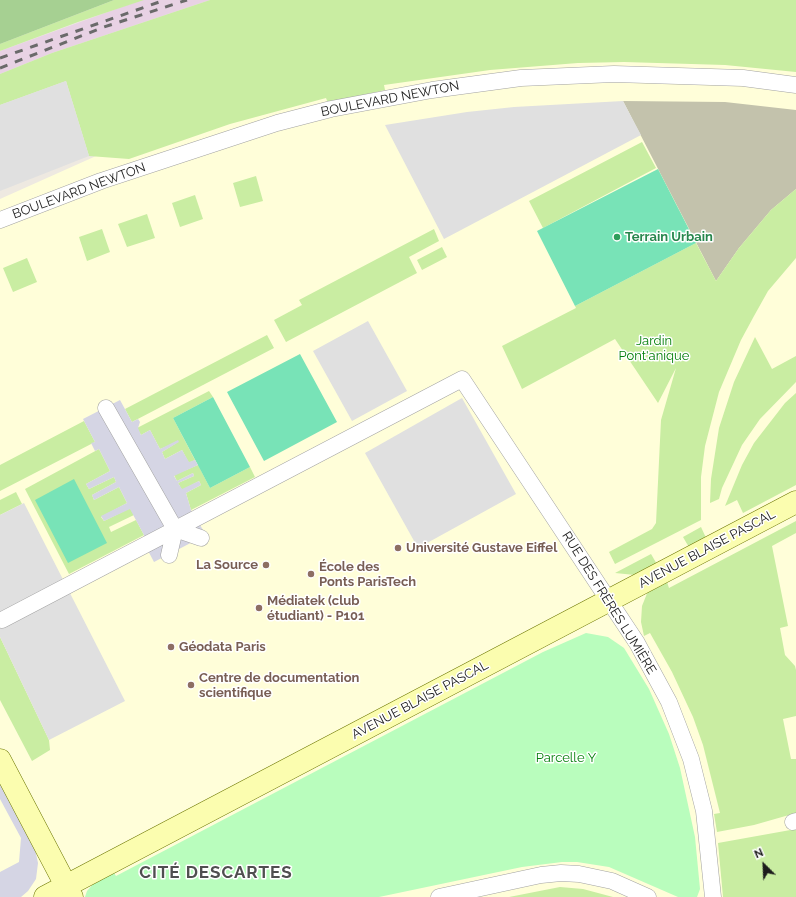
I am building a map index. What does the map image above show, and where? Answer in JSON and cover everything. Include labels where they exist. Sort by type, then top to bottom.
[{"type":"street","name":"BOULEVARD NEWTON","points":[[0,220],[101,181],[232,136],[331,109],[417,92],[521,78],[614,74],[743,78],[796,85]]},
{"type":"street","name":"RUE DES FRÈRES LUMIÈRE","points":[[175,529],[462,379],[637,643],[675,715],[691,759],[705,819],[713,897]]},
{"type":"street","points":[[106,408],[175,529],[201,538]]},
{"type":"street","name":"AVENUE BLAISE PASCAL","points":[[45,897],[69,891],[796,502]]},
{"type":"street","points":[[169,555],[175,529]]},
{"type":"street","points":[[2,620],[175,529]]},
{"type":"street","points":[[0,760],[69,891]]},
{"type":"street","points":[[439,897],[541,875],[579,874],[612,881],[648,897]]},
{"type":"shaded area","points":[[141,0],[210,0],[52,53],[0,74],[0,51]]},
{"type":"shaded area","name":"Université Gustave Eiffel","points":[[796,56],[796,897],[0,897],[0,199],[105,152],[392,67]]},
{"type":"shaded area","points":[[66,81],[89,156],[0,191],[0,105]]},
{"type":"shaded area","points":[[623,101],[725,102],[796,110],[796,189],[771,210],[739,248],[716,281]]},
{"type":"shaded area","points":[[623,101],[641,135],[444,239],[385,125],[467,112],[514,107]]},
{"type":"shaded area","points":[[368,321],[407,391],[352,421],[313,351]]},
{"type":"shaded area","points":[[462,398],[516,494],[418,548],[365,453]]},
{"type":"shaded area","points":[[120,400],[132,422],[138,419],[140,422],[138,428],[141,435],[150,430],[160,449],[178,440],[179,442],[162,452],[165,459],[182,450],[189,462],[195,460],[198,465],[174,476],[177,481],[193,473],[194,476],[178,483],[182,489],[199,481],[201,485],[186,493],[191,510],[206,535],[154,562],[145,545],[144,535],[130,509],[104,521],[101,516],[127,503],[119,487],[94,500],[92,495],[116,482],[114,477],[89,489],[86,484],[110,471],[99,449],[95,451],[91,443],[95,442],[83,419]]},
{"type":"shaded area","points":[[24,503],[125,701],[49,740],[0,637],[0,515]]},
{"type":"shaded area","points":[[0,781],[35,849],[38,863],[36,879],[28,891],[21,897],[0,897],[0,872],[19,862],[21,838],[0,799]]},
{"type":"green space","points":[[0,0],[114,0],[0,44]]},
{"type":"green space","points":[[114,0],[144,0],[78,22],[0,51],[0,44]]},
{"type":"green space","points":[[210,0],[796,0],[796,72],[725,65],[624,62],[578,63],[490,70],[384,85],[385,90],[328,103],[326,98],[230,124],[129,159],[89,156],[66,81],[0,105],[0,74],[52,53]]},
{"type":"green space","points":[[642,142],[656,168],[543,228],[529,201]]},
{"type":"green space","name":"Terrain Urbain","points":[[658,169],[696,243],[575,306],[537,231]]},
{"type":"green space","points":[[256,176],[263,201],[240,207],[233,183]]},
{"type":"green space","name":"Jardin Pont'anique","points":[[796,189],[796,258],[768,291],[741,340],[719,392],[705,446],[701,477],[701,520],[615,564],[609,552],[652,529],[656,523],[661,420],[676,368],[658,403],[615,339],[522,389],[502,346],[696,243],[716,281],[739,248],[771,210]]},
{"type":"green space","points":[[195,195],[203,219],[180,227],[172,203]]},
{"type":"green space","points":[[147,214],[155,238],[127,247],[118,224]]},
{"type":"green space","points":[[102,229],[110,252],[87,261],[79,237]]},
{"type":"green space","points":[[434,229],[439,241],[409,257],[417,273],[286,342],[274,320],[302,305],[299,300]]},
{"type":"green space","points":[[442,247],[447,257],[422,270],[417,260]]},
{"type":"green space","points":[[27,258],[37,282],[13,292],[3,268]]},
{"type":"green space","points":[[267,335],[274,348],[132,422],[125,409]]},
{"type":"green space","points":[[755,337],[772,369],[796,356],[796,382],[760,419],[742,445],[722,488],[719,499],[710,503],[711,479],[719,428],[734,382]]},
{"type":"green space","points":[[300,354],[337,422],[264,461],[227,392]]},
{"type":"green space","points":[[209,391],[213,397],[173,418],[195,460],[189,463],[182,450],[165,459],[162,452],[178,442],[160,449],[150,430],[141,435],[137,428]]},
{"type":"green space","points":[[796,393],[796,485],[743,513],[737,500],[725,506],[742,465],[754,443],[785,403]]},
{"type":"green space","points":[[213,397],[250,467],[210,488],[173,418]]},
{"type":"green space","points":[[84,421],[95,442],[0,491],[0,465]]},
{"type":"green space","points":[[99,449],[110,471],[86,484],[89,489],[114,477],[116,482],[92,495],[94,500],[119,487],[127,503],[101,517],[104,521],[130,508],[134,515],[109,527],[111,532],[136,520],[144,535],[69,574],[25,489]]},
{"type":"green space","points":[[198,465],[210,488],[250,467],[255,477],[191,510],[186,493],[201,485],[199,481],[182,490],[178,483],[194,476],[193,473],[177,481],[174,475]]},
{"type":"green space","points":[[74,479],[107,543],[68,563],[35,500]]},
{"type":"green space","points":[[16,492],[22,504],[0,515],[0,500]]},
{"type":"green space","points":[[796,521],[796,533],[772,546],[788,626],[780,628],[785,655],[795,666],[796,670],[796,716],[783,719],[791,759],[796,759],[796,813],[754,825],[717,832],[714,814],[720,813],[703,745],[693,717],[672,672],[650,633],[644,636],[641,622],[642,606],[648,591],[666,579],[669,588]]},
{"type":"green space","points":[[701,527],[707,540],[690,549],[683,537]]},
{"type":"green space","points":[[651,554],[658,566],[635,575],[615,573]]},
{"type":"green space","name":"Parcelle Y","points":[[586,633],[608,637],[624,648],[649,689],[669,734],[680,768],[695,837],[700,889],[697,897],[678,897],[609,867],[577,862],[562,862],[522,867],[379,897],[85,897],[87,891],[94,883],[114,873],[116,876],[543,652]]},
{"type":"green space","points":[[0,637],[49,740],[50,750],[32,761],[0,700]]},
{"type":"green space","points":[[796,829],[796,897],[723,897],[718,843]]},
{"type":"green space","points":[[560,887],[583,889],[613,897],[509,897]]},
{"type":"railway","points":[[0,58],[165,0]]},
{"type":"railway","points":[[0,68],[104,27],[187,0]]},
{"type":"place","name":"Terrain Urbain","points":[[617,237]]},
{"type":"place","name":"Université Gustave Eiffel","points":[[398,548]]},
{"type":"place","name":"La Source","points":[[266,565]]},
{"type":"place","name":"École des Ponts ParisTech","points":[[311,574]]},
{"type":"place","name":"Médiatek (club étudiant) - P101","points":[[259,608]]},
{"type":"place","name":"Géodata Paris","points":[[171,647]]},
{"type":"place","name":"Centre de documentation scientifique","points":[[191,685]]},
{"type":"district","name":"CITÉ DESCARTES","points":[[216,873]]}]
